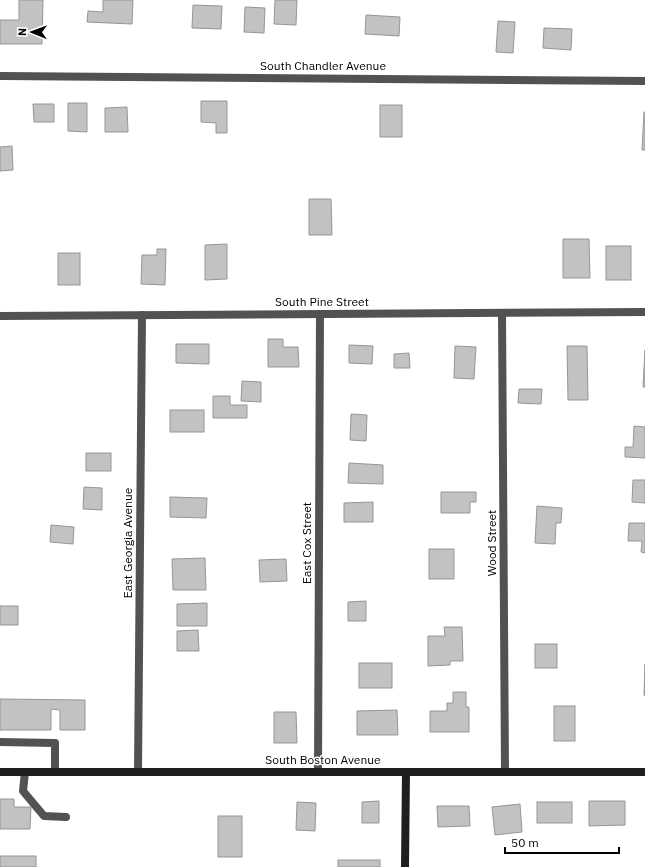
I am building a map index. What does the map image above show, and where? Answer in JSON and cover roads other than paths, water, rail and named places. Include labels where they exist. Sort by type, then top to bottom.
[{"type":"street","name":"South Chandler Avenue","points":[[0,76],[645,81]]},
{"type":"street","name":"South Pine Street","points":[[0,316],[645,312]]},
{"type":"street","name":"Wood Street","points":[[502,313],[505,772]]},
{"type":"street","name":"East Cox Street","points":[[318,772],[320,314]]},
{"type":"street","name":"East Georgia Avenue","points":[[138,772],[142,315]]},
{"type":"street","points":[[0,742],[55,743],[55,772]]},
{"type":"street","name":"South Boston Avenue","points":[[0,772],[645,772]]},
{"type":"street","points":[[25,772],[23,791],[44,816],[66,817]]},
{"type":"street","points":[[405,867],[406,772]]}]
